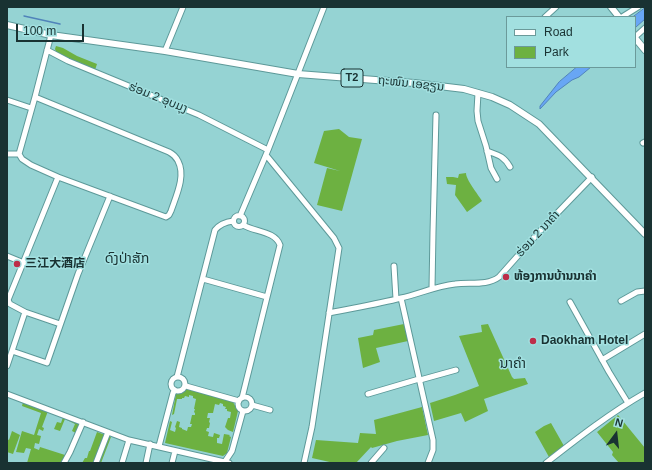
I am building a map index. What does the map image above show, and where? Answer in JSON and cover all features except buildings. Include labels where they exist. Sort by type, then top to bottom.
[{"type":"main road","points":[[611,7],[618,16]]},
{"type":"main road","name":"ຖະໜົນ ເອຊຽນ","points":[[7,25],[51,35],[164,51],[298,74],[414,83],[464,89],[492,97],[510,105],[539,124],[645,234]]},
{"type":"main road","points":[[636,39],[644,48]]},
{"type":"street","points":[[164,51],[183,7]]},
{"type":"street","points":[[233,221],[236,216],[240,216],[267,153],[324,7]]},
{"type":"street","points":[[545,16],[556,7]]},
{"type":"street","points":[[624,16],[638,7]]},
{"type":"street","points":[[636,37],[645,28]]},
{"type":"street","points":[[35,97],[170,152],[178,161],[181,171],[180,184],[169,215],[166,217],[150,212],[58,178],[22,160],[19,154],[51,35]]},
{"type":"street","name":"ຮ່ອມ 2 ອຸບມຸງ","points":[[47,50],[68,61],[199,115],[267,153]]},
{"type":"street","points":[[478,93],[477,116],[487,151],[490,168],[497,179]]},
{"type":"street","points":[[7,100],[31,108]]},
{"type":"street","points":[[432,288],[436,115]]},
{"type":"street","points":[[487,151],[504,158],[510,167]]},
{"type":"street","points":[[267,153],[334,238],[339,248],[312,427],[304,463]]},
{"type":"street","points":[[7,154],[19,154]]},
{"type":"street","points":[[58,178],[8,300],[10,304],[25,312],[60,324]]},
{"type":"street","name":"ຮ່ອມ 2 ນາຄຳ","points":[[329,313],[398,298],[432,288],[496,280],[539,232],[592,178]]},
{"type":"street","points":[[12,351],[47,363],[82,263],[110,196]]},
{"type":"street","points":[[240,216],[244,219],[243,225]]},
{"type":"street","points":[[186,386],[240,400],[244,397],[248,398],[252,401],[252,405],[250,410],[246,412],[241,410],[238,406],[240,400],[267,297],[280,245],[277,238],[272,235],[243,225],[237,227],[233,221]]},
{"type":"street","points":[[186,386],[181,391],[175,390],[172,388],[171,383],[173,379],[177,377],[215,230],[225,222],[233,221]]},
{"type":"street","points":[[7,256],[24,263]]},
{"type":"street","points":[[394,266],[398,298],[419,379],[434,446],[428,463]]},
{"type":"street","points":[[203,279],[267,297]]},
{"type":"street","points":[[621,301],[637,292],[645,291]]},
{"type":"street","points":[[570,302],[628,403]]},
{"type":"street","points":[[7,366],[25,312]]},
{"type":"street","points":[[602,360],[645,334]]},
{"type":"street","points":[[368,394],[456,370]]},
{"type":"street","points":[[177,377],[184,379],[186,386]]},
{"type":"street","points":[[159,446],[175,390]]},
{"type":"street","points":[[546,463],[628,403],[645,393]]},
{"type":"street","points":[[7,394],[129,440],[226,462],[232,451],[243,411]]},
{"type":"street","points":[[252,405],[270,410]]},
{"type":"street","points":[[64,463],[83,422]]},
{"type":"street","points":[[96,463],[108,432]]},
{"type":"street","points":[[122,463],[129,440]]},
{"type":"street","points":[[146,463],[150,444]]},
{"type":"street","points":[[371,463],[384,448]]},
{"type":"street","points":[[172,463],[174,451]]},
{"type":"green space","points":[[56,46],[97,64],[95,70],[74,62],[56,52]]},
{"type":"green space","points":[[339,129],[349,137],[362,139],[342,211],[317,205],[327,168],[340,171],[314,163],[324,131]]},
{"type":"green space","points":[[466,173],[470,183],[482,201],[467,212],[455,195],[456,185],[447,184],[446,177],[458,178],[459,174]]},
{"type":"green space","points":[[404,324],[408,341],[376,348],[380,362],[363,368],[358,338],[373,335],[374,330]]},
{"type":"green space","points":[[488,324],[512,377],[514,379],[525,378],[528,384],[484,399],[488,411],[465,422],[461,413],[434,421],[430,403],[479,386],[459,336],[482,332],[481,325]]},
{"type":"green space","points":[[187,389],[233,402],[238,411],[233,432],[225,427],[228,418],[230,418],[231,412],[225,409],[226,407],[223,406],[223,404],[215,404],[213,413],[208,413],[207,418],[210,418],[210,423],[209,428],[207,428],[206,431],[209,432],[208,436],[213,437],[214,433],[220,435],[219,438],[217,438],[217,443],[222,444],[224,434],[230,435],[229,436],[231,437],[227,453],[223,456],[165,443],[170,421],[172,422],[170,430],[175,432],[177,421],[180,422],[179,427],[182,429],[187,431],[188,427],[191,427],[192,424],[190,424],[192,415],[195,415],[194,409],[196,399],[193,398],[193,396],[189,395],[189,397],[185,396],[182,399],[177,399],[174,414],[172,415],[176,394]]},
{"type":"green space","points":[[23,402],[48,411],[42,427],[44,428],[43,431],[39,429],[37,435],[41,436],[39,444],[35,443],[34,448],[39,450],[40,447],[65,455],[62,463],[27,463],[31,449],[26,448],[24,453],[16,452],[22,431],[34,435],[41,413],[22,406]]},
{"type":"green space","points":[[422,407],[428,435],[371,447],[356,463],[334,463],[312,458],[316,440],[358,443],[360,433],[376,434],[374,420]]},
{"type":"green space","points":[[618,415],[645,448],[645,463],[619,463],[612,455],[613,452],[597,432]]},
{"type":"green space","points":[[63,417],[83,425],[80,435],[72,431],[75,424],[65,419],[60,431],[54,429],[57,422],[61,423]]},
{"type":"green space","points":[[551,423],[564,446],[549,457],[535,432]]},
{"type":"green space","points":[[12,431],[20,435],[13,454],[7,452],[7,439],[9,440]]},
{"type":"green space","points":[[97,432],[111,437],[101,463],[82,463],[85,458],[87,458]]},
{"type":"water","points":[[645,8],[645,19],[636,27],[636,16],[634,16]]},
{"type":"water","points":[[576,68],[590,68],[556,92],[540,109],[540,106],[559,82]]},
{"type":"waterway","points":[[24,16],[60,24]]},
{"type":"place","name":"三江大酒店","points":[[17,264]]},
{"type":"place","name":"ຫ້ອງການບ້ານນາຄໍາ","points":[[506,277]]},
{"type":"place","name":"Daokham Hotel","points":[[533,341]]},
{"type":"district","name":"ດົງປ່າສັກ","points":[[127,259]]},
{"type":"district","name":"ນາຄຳ","points":[[513,364]]}]
